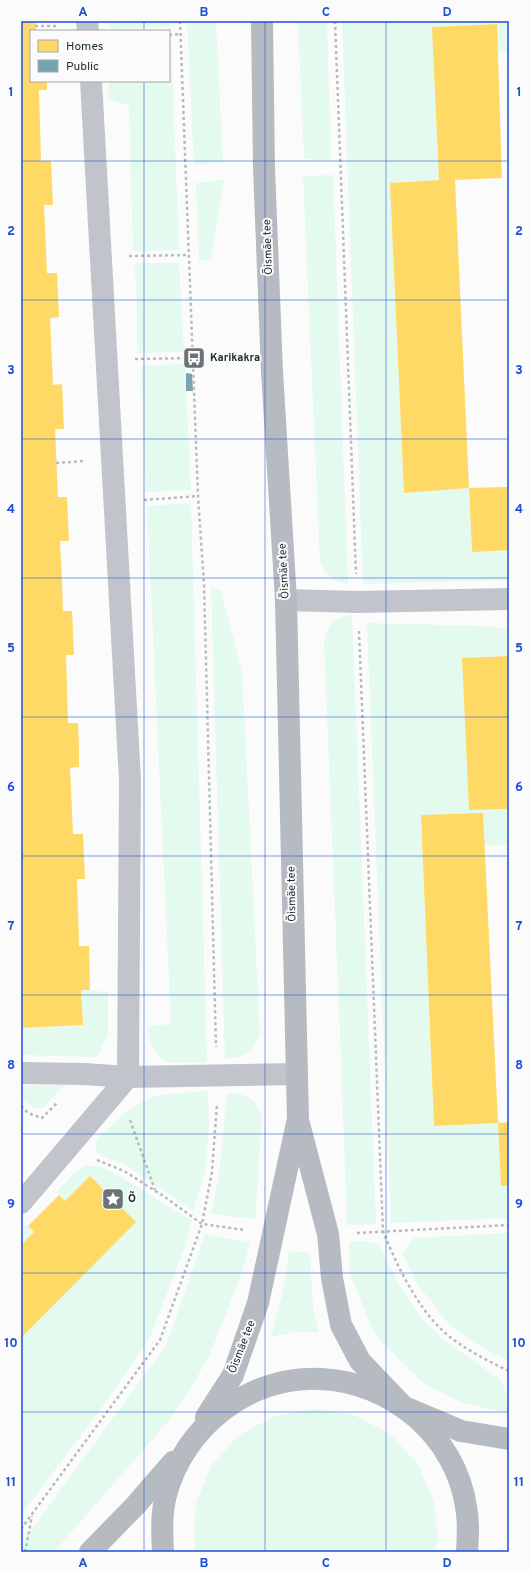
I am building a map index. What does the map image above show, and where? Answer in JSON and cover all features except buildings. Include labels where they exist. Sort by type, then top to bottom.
[{"type":"main road","name":"Õismäe tee","points":[[262,21],[264,168],[272,372],[286,600],[298,1120],[328,1234],[332,1278],[341,1325],[360,1361],[404,1407],[461,1431],[509,1439]]},
{"type":"main road","name":"Õismäe tee","points":[[90,1552],[135,1506],[191,1441],[233,1374],[258,1303],[298,1120]]},
{"type":"main road","points":[[163,1552],[161,1526],[166,1495],[176,1467],[191,1441],[211,1419],[235,1401],[262,1388],[291,1381],[320,1378],[350,1382],[378,1392],[404,1407],[422,1422],[433,1434],[451,1461],[460,1483],[466,1506],[468,1530],[467,1552]]},
{"type":"street","points":[[21,1203],[124,1083],[130,780],[108,359],[91,82]]},
{"type":"street","points":[[286,600],[357,602],[509,599]]},
{"type":"street","points":[[21,1073],[84,1074],[124,1083],[218,1076],[296,1074]]},
{"type":"path","points":[[21,1529],[160,1340],[202,1224],[212,1172],[218,1076],[204,584],[198,496],[194,358],[188,255],[180,21]]},
{"type":"path","points":[[36,26],[62,26]]},
{"type":"path","points":[[170,34],[181,34]]},
{"type":"path","points":[[102,256],[188,255]]},
{"type":"path","points":[[108,359],[194,358]]},
{"type":"path","points":[[56,464],[88,461]]},
{"type":"path","points":[[124,1083],[155,1191]]},
{"type":"path","points":[[92,1159],[124,1171],[202,1224],[272,1235]]},
{"type":"path","points":[[328,1234],[509,1225]]},
{"type":"path","points":[[383,1231],[394,1258],[416,1296],[443,1331],[479,1357],[509,1371]]},
{"type":"path","points":[[25,1552],[32,1515]]},
{"type":"green space","points":[[109,21],[170,21],[170,27],[110,29]]},
{"type":"green space","points":[[187,21],[216,21],[223,163],[194,164]]},
{"type":"green space","points":[[299,21],[327,21],[331,160],[304,159]]},
{"type":"green space","points":[[342,21],[509,21],[509,52],[498,53],[496,24],[432,27],[439,180],[390,183],[404,493],[469,488],[472,551],[509,550],[509,580],[363,584]]},
{"type":"green space","points":[[171,38],[179,250],[133,251],[129,106],[108,98],[109,82],[170,82]]},
{"type":"green space","points":[[333,175],[348,584],[330,577],[324,570],[320,560],[303,176]]},
{"type":"green space","points":[[224,180],[211,261],[199,260],[196,183]]},
{"type":"green space","points":[[135,263],[179,263],[184,352],[138,353]]},
{"type":"green space","points":[[185,364],[191,490],[145,492],[141,366]]},
{"type":"green space","points":[[191,503],[207,1062],[175,1063],[161,1058],[151,1043],[147,1030],[151,1026],[171,1024],[147,506]]},
{"type":"green space","points":[[211,586],[221,591],[242,671],[260,1035],[254,1046],[247,1053],[238,1057],[225,1059]]},
{"type":"green space","points":[[352,615],[376,1224],[347,1225],[324,642],[329,626],[332,623],[340,618]]},
{"type":"green space","points":[[367,623],[483,626],[502,628],[509,631],[509,656],[462,658],[469,810],[509,809],[509,844],[484,846],[468,815],[421,816],[434,1126],[498,1123],[501,1186],[509,1186],[509,1218],[391,1223]]},
{"type":"green space","points":[[81,990],[108,992],[108,1034],[97,1057],[21,1055],[21,1028],[83,1025]]},
{"type":"green space","points":[[64,1085],[43,1108],[30,1106],[21,1097],[21,1086]]},
{"type":"green space","points":[[208,1091],[209,1125],[205,1173],[193,1211],[127,1166],[97,1154],[96,1142],[99,1136],[131,1108],[158,1095]]},
{"type":"green space","points":[[227,1093],[240,1094],[249,1098],[256,1105],[262,1117],[255,1219],[211,1214],[219,1175]]},
{"type":"green space","points":[[85,1166],[99,1166],[121,1177],[192,1221],[184,1249],[150,1337],[98,1413],[21,1515],[21,1338],[136,1222],[90,1176],[65,1201],[56,1192],[78,1170]]},
{"type":"green space","points":[[26,1224],[34,1232],[21,1245],[21,1229]]},
{"type":"green space","points":[[509,1233],[509,1361],[468,1339],[447,1321],[417,1284],[403,1254],[414,1238]]},
{"type":"green space","points":[[205,1234],[250,1243],[242,1272],[211,1352],[192,1386],[170,1419],[54,1552],[21,1552],[21,1544],[162,1351],[169,1338]]},
{"type":"green space","points":[[364,1241],[376,1244],[382,1250],[397,1280],[421,1318],[448,1343],[501,1380],[506,1393],[509,1413],[462,1403],[425,1384],[379,1339],[367,1317],[350,1273],[349,1242]]},
{"type":"green space","points":[[289,1251],[310,1253],[313,1308],[319,1332],[295,1332],[271,1337],[283,1292]]},
{"type":"green space","points":[[315,1409],[354,1415],[390,1434],[418,1464],[434,1501],[438,1541],[435,1552],[196,1552],[194,1542],[196,1502],[212,1465],[239,1435],[275,1416]]},
{"type":"place","name":"Karikakra","points":[[194,358]]},
{"type":"place","name":"Õ","points":[[113,1199]]}]
